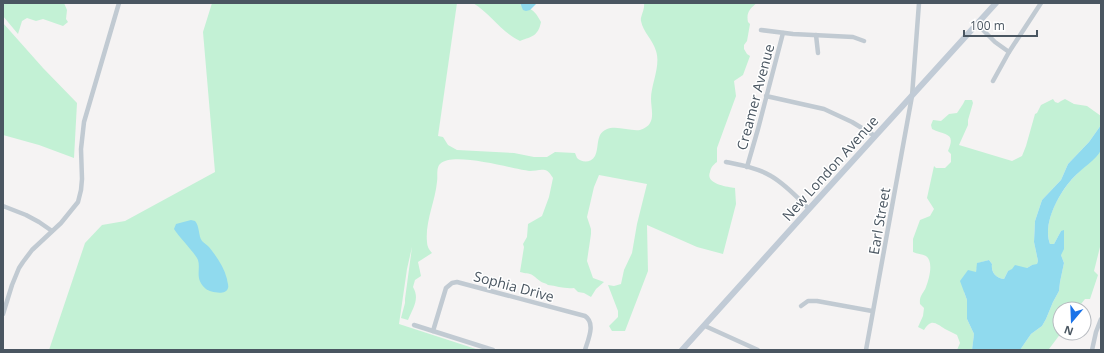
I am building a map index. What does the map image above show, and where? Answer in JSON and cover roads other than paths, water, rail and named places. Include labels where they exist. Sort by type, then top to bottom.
[{"type":"main road","name":"New London Avenue","points":[[682,350],[996,3]]},
{"type":"street","points":[[3,314],[19,268],[32,250],[61,223],[74,208],[80,196],[82,179],[81,149],[84,122],[118,3]]},
{"type":"street","name":"Earl Street","points":[[866,350],[912,96],[919,3]]},
{"type":"street","points":[[993,81],[1009,52],[1041,3]]},
{"type":"street","points":[[977,24],[995,42],[1009,52]]},
{"type":"street","points":[[761,30],[783,33],[853,37],[864,41]]},
{"type":"street","name":"Creamer Avenue","points":[[747,167],[783,33]]},
{"type":"street","points":[[816,35],[818,53]]},
{"type":"street","points":[[766,96],[824,109],[852,122],[875,136]]},
{"type":"street","points":[[726,162],[770,175],[781,182],[809,209]]},
{"type":"street","points":[[3,206],[26,215],[52,231]]},
{"type":"street","name":"Sophia Drive","points":[[433,331],[446,288],[452,283],[458,282],[585,316],[590,319],[591,322],[585,350]]},
{"type":"street","points":[[801,306],[808,301],[817,301],[872,311]]},
{"type":"street","points":[[1092,350],[1101,319]]},
{"type":"street","points":[[414,325],[493,350]]},
{"type":"street","points":[[705,326],[758,350]]},
{"type":"water","points":[[520,3],[537,3],[530,10],[526,11],[523,10]]},
{"type":"water","points":[[1101,125],[1101,150],[1063,190],[1050,217],[1048,236],[1050,244],[1054,244],[1061,231],[1064,230],[1064,249],[1061,255],[1064,263],[1059,291],[1054,301],[1052,301],[1046,319],[1042,326],[1031,334],[1020,350],[972,350],[974,334],[967,319],[967,300],[960,281],[968,270],[976,272],[977,263],[989,260],[992,264],[994,274],[1004,279],[1008,271],[1015,265],[1027,268],[1037,264],[1038,261],[1034,242],[1035,221],[1042,200],[1061,180],[1068,164],[1089,142]]},
{"type":"water","points":[[191,220],[197,223],[202,241],[209,247],[224,270],[228,288],[224,292],[218,293],[211,291],[202,285],[199,278],[198,260],[174,229],[176,224]]}]
